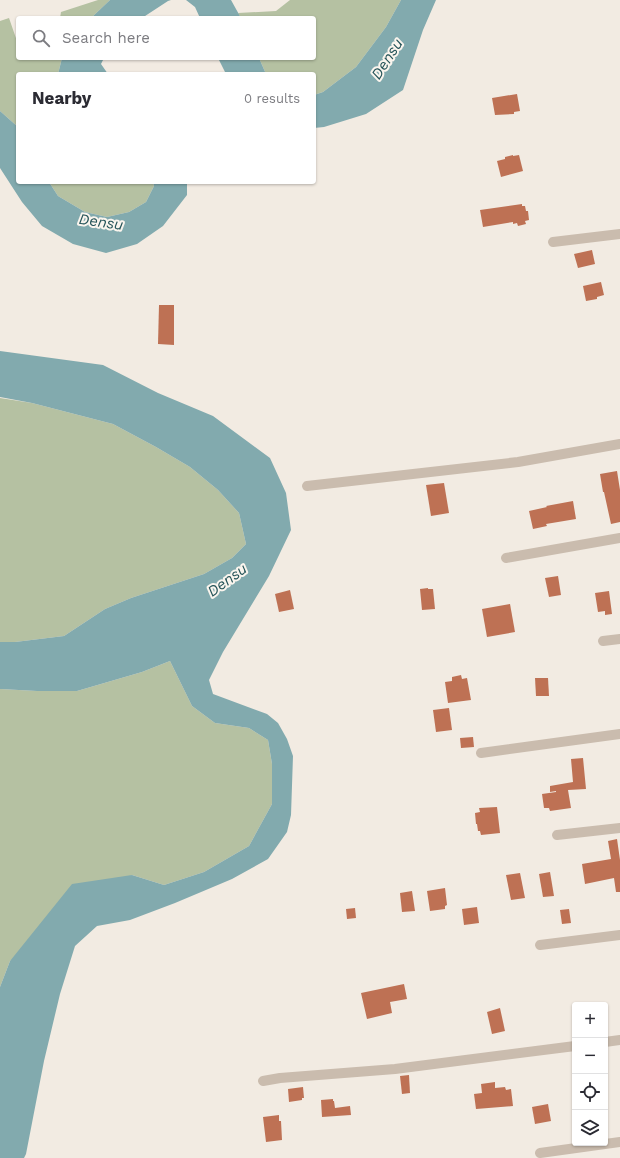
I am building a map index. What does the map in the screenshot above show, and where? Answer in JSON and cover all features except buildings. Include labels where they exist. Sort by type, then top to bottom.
[{"type":"street","points":[[553,242],[620,234]]},
{"type":"street","points":[[307,486],[518,462],[620,444]]},
{"type":"street","points":[[506,558],[620,538]]},
{"type":"street","points":[[603,641],[620,639]]},
{"type":"street","points":[[481,753],[620,734]]},
{"type":"street","points":[[557,835],[620,828]]},
{"type":"street","points":[[540,945],[620,935]]},
{"type":"street","points":[[608,1042],[620,1040]]},
{"type":"street","points":[[263,1081],[280,1078],[395,1069],[572,1046]]},
{"type":"street","points":[[540,1153],[620,1142]]},
{"type":"green space","points":[[98,0],[110,0],[93,16],[60,16],[61,12]]},
{"type":"green space","points":[[290,0],[401,0],[386,27],[356,67],[323,92],[316,94],[316,72],[265,72],[260,60],[316,60],[316,16],[240,16],[238,13],[276,11]]},
{"type":"green space","points":[[9,18],[16,38],[16,60],[62,60],[58,72],[16,72],[16,125],[0,111],[0,21]]},
{"type":"green space","points":[[50,184],[154,184],[154,186],[146,202],[129,212],[107,217],[85,212],[58,196]]},
{"type":"green space","points":[[0,398],[32,403],[113,424],[190,467],[218,490],[239,513],[246,544],[232,558],[204,574],[131,598],[105,609],[64,636],[15,642],[0,642]]},
{"type":"green space","points":[[170,661],[192,706],[215,723],[249,728],[268,740],[272,764],[272,804],[249,846],[204,872],[164,885],[132,875],[10,961],[0,987],[0,689],[77,691],[142,672]]},
{"type":"water","points":[[110,0],[171,0],[145,16],[93,16]]},
{"type":"water","points":[[186,0],[231,0],[240,16],[199,16],[195,7]]},
{"type":"water","name":"Densu","points":[[401,0],[436,0],[423,30],[403,90],[366,114],[324,127],[316,128],[316,94],[323,92],[356,67],[386,27]]},
{"type":"water","points":[[62,60],[103,60],[101,64],[107,72],[58,72]]},
{"type":"water","points":[[219,60],[260,60],[265,72],[225,72]]},
{"type":"water","name":"Densu","points":[[0,111],[16,125],[16,184],[50,184],[58,196],[85,212],[107,217],[129,212],[146,202],[154,186],[154,184],[187,184],[187,195],[163,226],[137,244],[106,253],[73,244],[42,226],[22,202],[0,168]]},
{"type":"water","name":"Densu","points":[[0,351],[103,365],[158,393],[213,416],[270,458],[286,493],[291,530],[269,576],[223,652],[209,680],[213,694],[267,714],[278,723],[287,739],[293,756],[291,815],[287,832],[268,859],[232,879],[130,920],[97,926],[75,946],[60,994],[44,1061],[24,1158],[0,1158],[0,987],[10,961],[72,884],[132,875],[164,885],[204,872],[249,846],[272,804],[272,764],[268,740],[249,728],[215,723],[192,706],[170,661],[142,672],[77,691],[0,689],[0,642],[15,642],[64,636],[105,609],[131,598],[204,574],[232,558],[246,544],[239,513],[218,490],[190,467],[113,424],[32,403],[0,397]]}]
